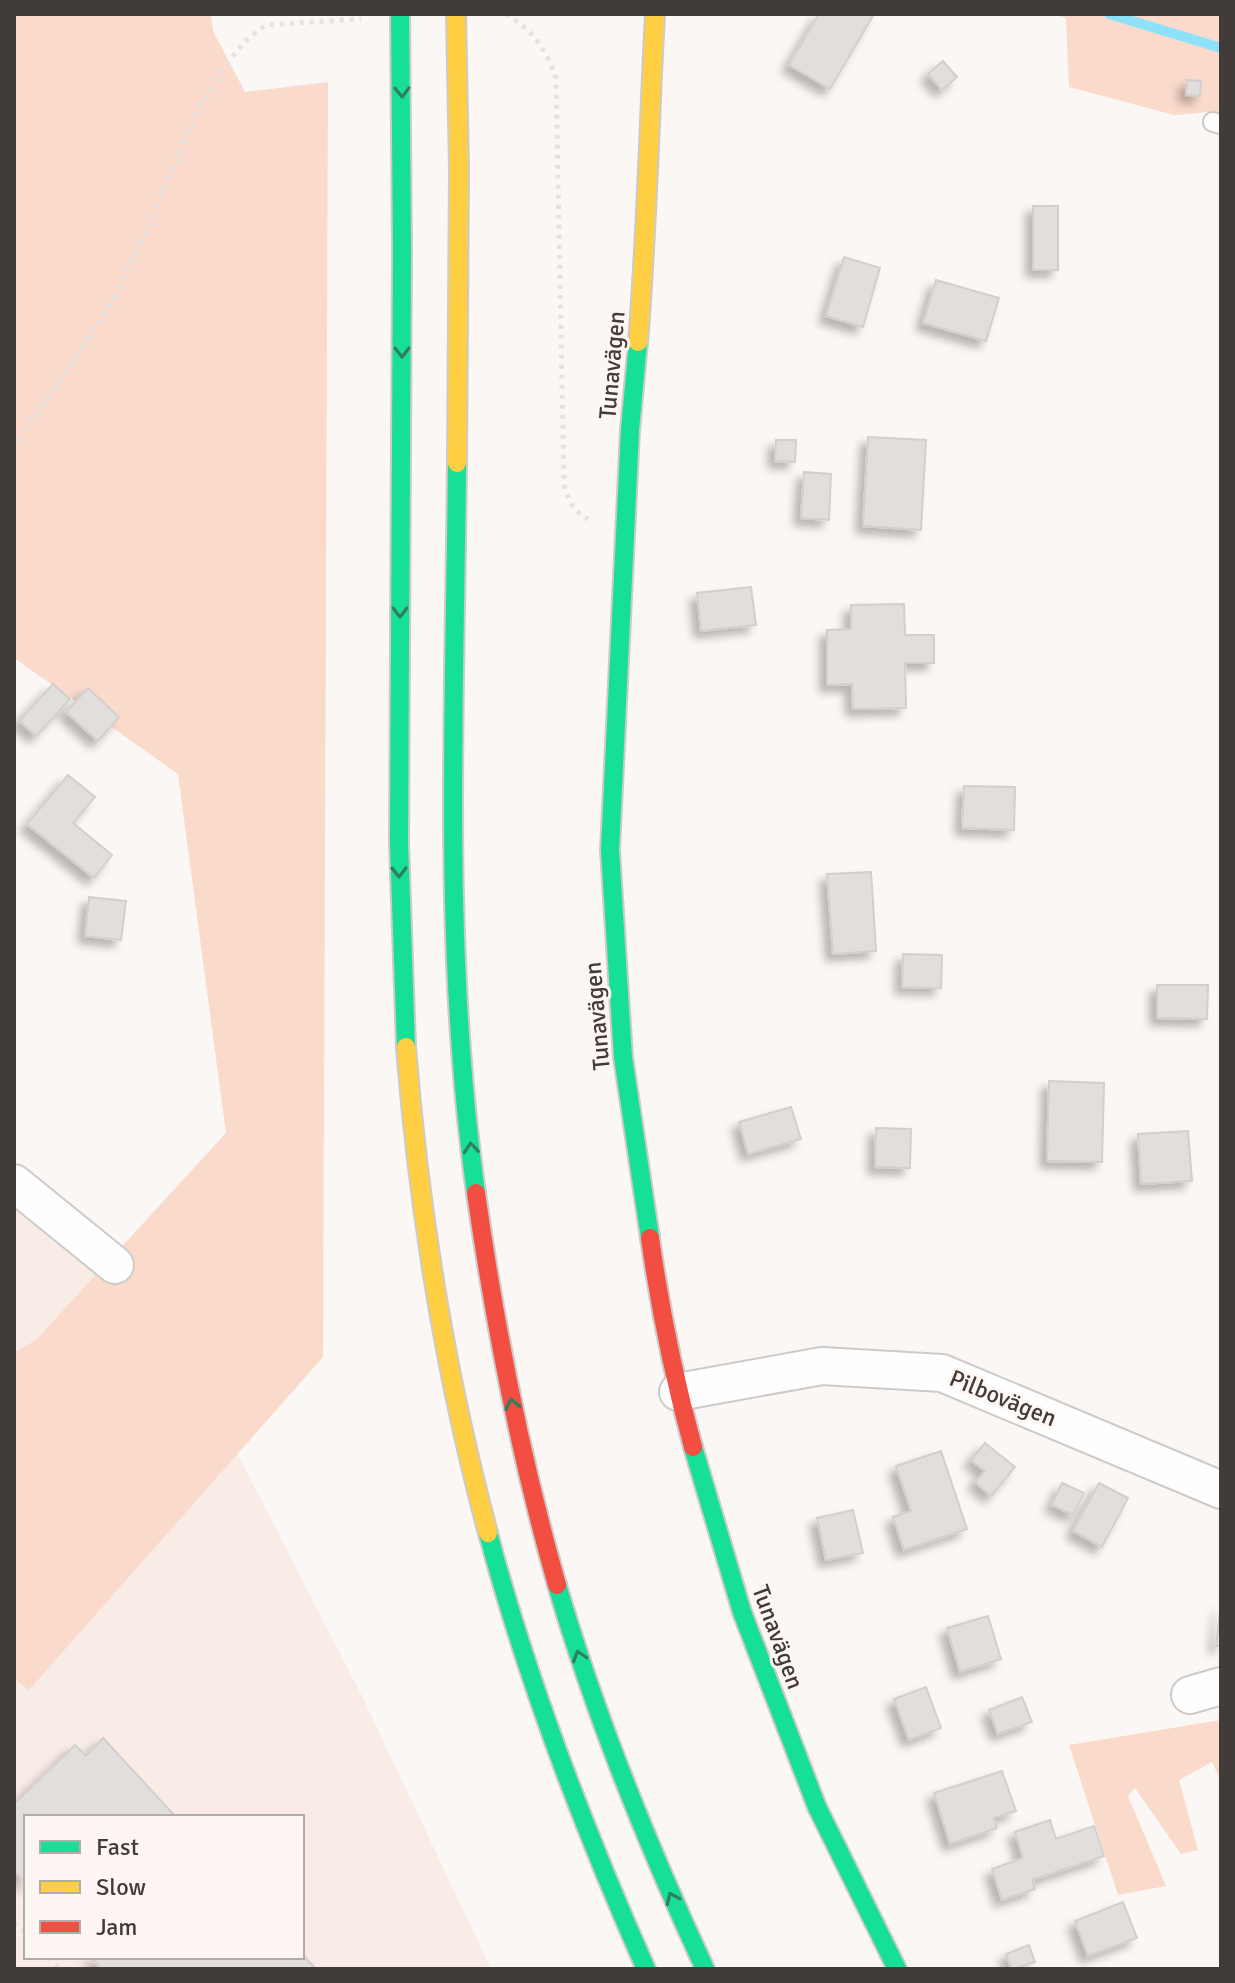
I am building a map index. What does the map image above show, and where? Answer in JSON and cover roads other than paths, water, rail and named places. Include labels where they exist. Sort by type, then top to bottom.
[{"type":"main road","points":[[400,14],[403,155],[399,863],[407,1052],[418,1173],[432,1275],[451,1377],[493,1553],[530,1677],[564,1774],[646,1969]]},
{"type":"main road","points":[[456,14],[459,267],[455,865],[462,1056],[473,1173],[505,1373],[546,1545],[582,1665],[616,1761],[653,1854],[705,1969]]},
{"type":"main road","name":"Tunavägen","points":[[655,14],[647,160],[646,249],[630,430],[610,850],[623,1057],[660,1307],[678,1392],[723,1554],[747,1626],[817,1807],[897,1969]]},
{"type":"street","points":[[14,1183],[115,1265]]},
{"type":"street","name":"Pilbovägen","points":[[678,1392],[822,1366],[942,1373],[1221,1490]]},
{"type":"waterway","points":[[1109,14],[1221,48]]}]
